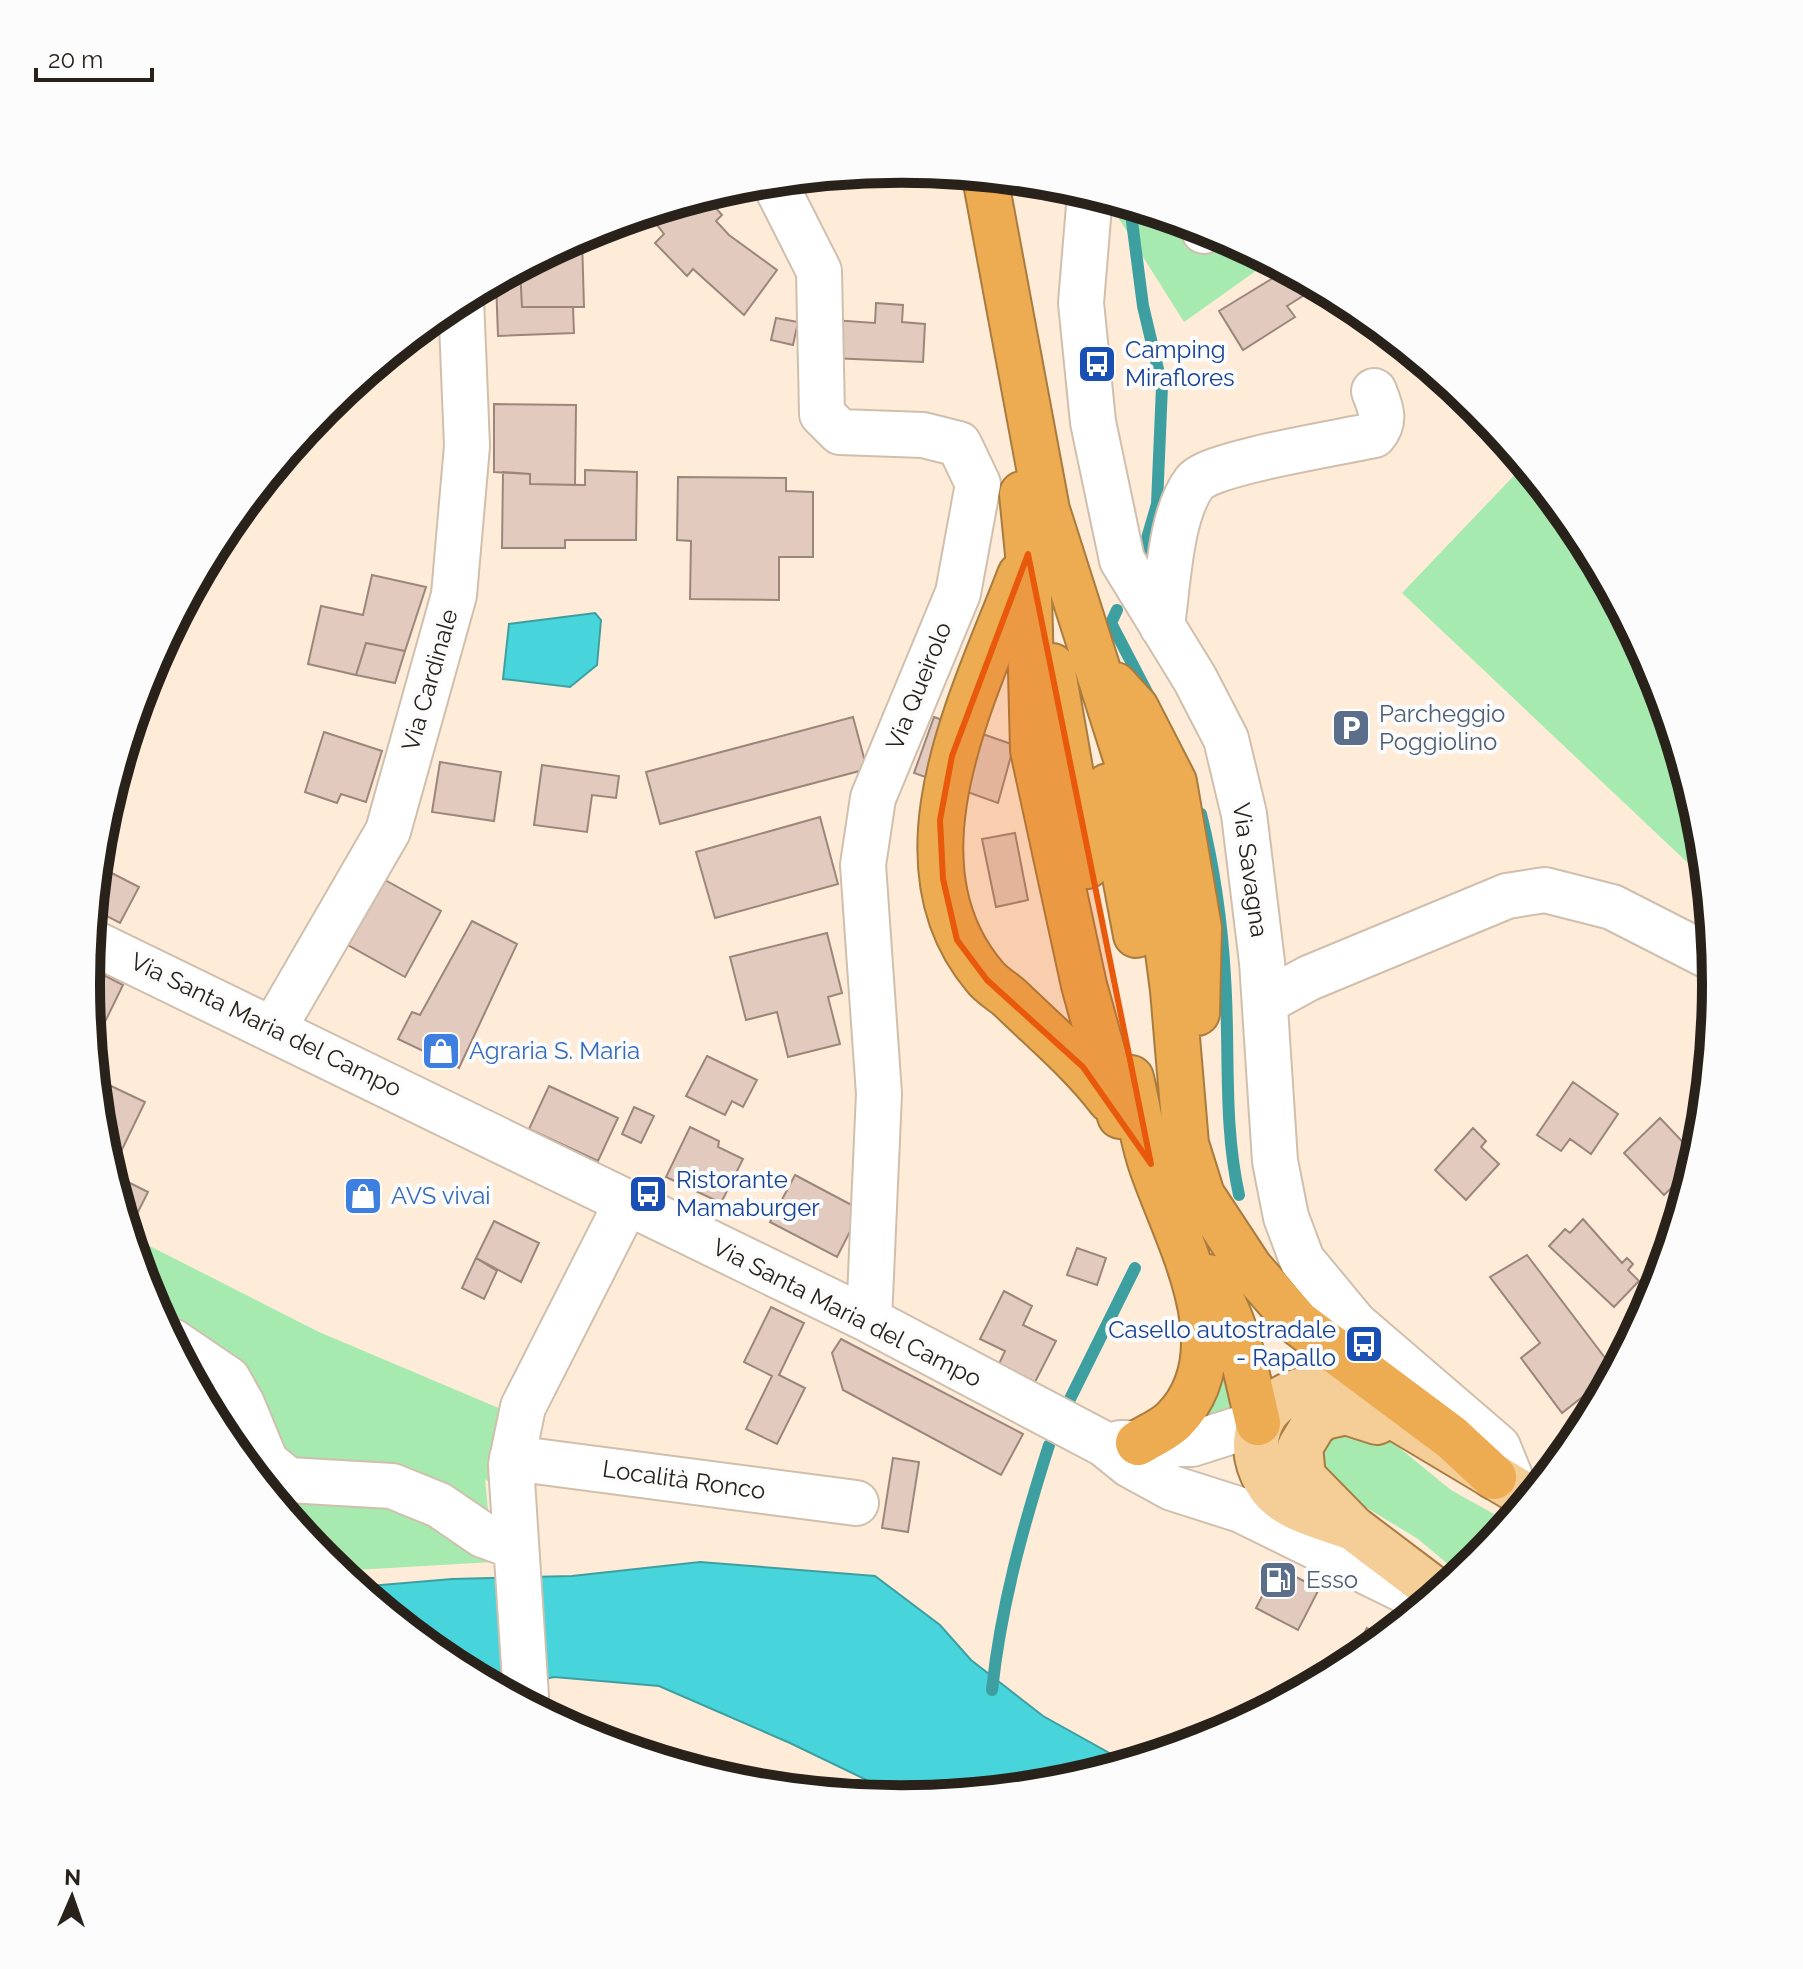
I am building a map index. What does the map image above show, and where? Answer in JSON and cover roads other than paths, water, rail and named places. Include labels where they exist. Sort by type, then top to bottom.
[{"type":"highway","points":[[957,185],[1015,456],[1033,750],[1084,985],[1120,1116]]},
{"type":"highway","points":[[987,188],[1047,510],[1154,846],[1186,1144],[1172,1165]]},
{"type":"highway","points":[[1022,570],[952,756],[940,820],[943,879],[957,940],[987,980],[1083,1067],[1120,1116],[1202,1195],[1221,1228],[1298,1323],[1452,1438],[1513,1488]]},
{"type":"highway","points":[[1022,570],[1052,664],[1111,987],[1172,1165]]},
{"type":"highway","points":[[1087,643],[1082,664],[1124,856],[1167,1111],[1177,1232],[1203,1312],[1203,1350],[1188,1402],[1173,1422],[1108,1440]]},
{"type":"highway","points":[[1177,1232],[1219,1293],[1242,1352],[1258,1423]]},
{"type":"main road","points":[[1353,1528],[1297,1507],[1272,1489],[1254,1447],[1258,1423],[1282,1400],[1307,1389],[1338,1390],[1361,1397],[1513,1488]]},
{"type":"main road","points":[[1430,1587],[1353,1528],[1303,1477],[1300,1447],[1314,1424],[1324,1417],[1346,1412],[1436,1444]]},
{"type":"street","name":"Via Queirolo","points":[[779,193],[819,271],[822,414],[840,432],[923,435],[959,444],[978,484],[958,593],[873,798],[863,865],[879,1094],[869,1320]]},
{"type":"street","name":"Via Savagna","points":[[1089,205],[1081,303],[1093,422],[1122,560],[1226,739],[1244,814],[1265,1002],[1275,1161],[1286,1217],[1302,1260],[1355,1324],[1498,1447],[1513,1488]]},
{"type":"street","name":"Via Cardinale","points":[[274,1028],[388,831],[454,595],[467,446],[462,314]]},
{"type":"street","points":[[1162,626],[1184,500],[1196,479],[1224,467],[1374,435],[1380,428],[1383,414],[1374,391]]},
{"type":"street","points":[[1265,1002],[1309,978],[1507,896],[1545,890],[1612,907],[1702,953]]},
{"type":"street","name":"Via Santa Maria del Campo","points":[[101,946],[869,1320],[1041,1413],[1108,1440],[1130,1465],[1172,1488],[1241,1510],[1418,1597]]},
{"type":"street","points":[[525,1691],[512,1458],[523,1407],[627,1202]]},
{"type":"street","points":[[191,1354],[228,1379],[266,1462],[288,1480],[392,1486],[439,1505],[483,1535],[517,1550]]},
{"type":"street","points":[[1108,1440],[1192,1444],[1258,1423]]},
{"type":"street","name":"Località Ronco","points":[[512,1458],[856,1503]]},
{"type":"water","points":[[595,613],[601,620],[597,665],[570,687],[503,679],[509,624]]},
{"type":"water","points":[[700,1562],[875,1576],[940,1625],[971,1660],[1043,1716],[1116,1757],[1058,1771],[1006,1779],[954,1784],[877,1785],[659,1686],[554,1677],[514,1686],[456,1651],[372,1586],[452,1579],[572,1576]]},
{"type":"waterway","points":[[1131,217],[1143,306],[1162,386],[1157,504],[1138,569]]},
{"type":"waterway","points":[[1117,610],[1111,623],[1149,696]]},
{"type":"waterway","points":[[1201,814],[1214,874],[1222,936],[1229,1114],[1239,1195]]},
{"type":"waterway","points":[[1068,1403],[1135,1268]]},
{"type":"waterway","points":[[992,1690],[1014,1566],[1049,1445]]},
{"type":"place","name":"Camping Miraflores","points":[[1097,364]]},
{"type":"place","name":"Parcheggio Poggiolino","points":[[1351,728]]},
{"type":"place","name":"Agraria S. Maria","points":[[441,1051]]},
{"type":"place","name":"Ristorante Mamaburger","points":[[648,1194]]},
{"type":"place","name":"AVS vivai","points":[[363,1196]]},
{"type":"place","name":"Casello autostradale - Rapallo","points":[[1364,1344]]},
{"type":"place","name":"Esso","points":[[1278,1580]]}]
